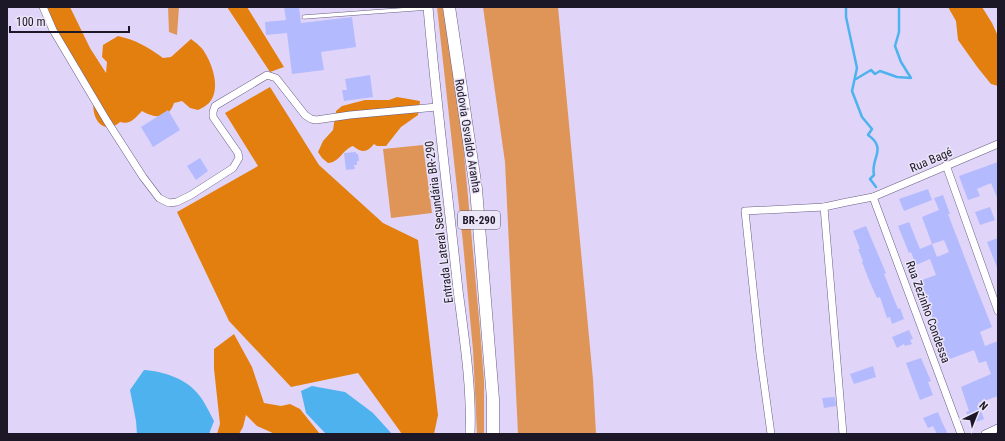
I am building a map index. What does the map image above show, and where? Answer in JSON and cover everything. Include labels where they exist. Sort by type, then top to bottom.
[{"type":"highway","name":"Rodovia Osvaldo Aranha","points":[[449,7],[476,189],[493,400],[493,434]]},
{"type":"main road","name":"Entrada Lateral Secundária BR-290","points":[[428,7],[437,107],[447,184],[471,413],[470,434]]},
{"type":"street","points":[[43,7],[54,30],[107,121],[143,177],[159,198],[170,203],[177,202],[191,195],[233,168],[239,158],[238,153],[212,112],[215,106],[267,75],[276,78],[305,115],[316,120],[350,115],[437,107]]},
{"type":"street","name":"Rua Bagé","points":[[771,434],[760,354],[746,211],[824,208],[874,197],[998,144]]},
{"type":"street","points":[[946,165],[998,311]]},
{"type":"street","name":"Rua Zezinho Condessa","points":[[874,197],[961,434]]},
{"type":"street","points":[[824,208],[844,434]]},
{"type":"street","points":[[985,434],[998,428]]},
{"type":"lane","points":[[304,17],[428,7]]},
{"type":"shaded area","points":[[46,7],[70,7],[90,48],[106,73],[107,62],[102,57],[103,45],[118,36],[142,44],[163,58],[171,57],[191,39],[199,45],[211,64],[215,85],[213,98],[208,104],[198,110],[190,108],[182,101],[174,103],[169,112],[165,115],[157,116],[147,114],[142,111],[130,122],[120,122],[114,126],[108,127],[103,126],[99,123],[94,112],[94,99]]},
{"type":"shaded area","points":[[168,7],[179,7],[177,35],[169,32]]},
{"type":"shaded area","points":[[227,7],[247,7],[284,67],[270,72]]},
{"type":"shaded area","points":[[437,7],[446,7],[462,131],[484,381],[484,434],[477,434],[473,350],[463,243]]},
{"type":"shaded area","points":[[483,7],[558,7],[593,379],[596,434],[518,434],[505,162]]},
{"type":"shaded area","points":[[948,7],[982,7],[998,36],[998,86],[991,84],[958,40],[956,21]]},
{"type":"shaded area","points":[[270,87],[319,165],[383,223],[418,240],[438,415],[434,434],[402,434],[358,373],[291,387],[229,321],[177,212],[258,166],[225,113]]},
{"type":"shaded area","points":[[397,97],[420,101],[418,115],[401,127],[386,146],[377,146],[374,144],[369,149],[362,151],[353,146],[332,162],[328,163],[322,158],[318,152],[323,141],[333,130],[336,111],[342,106],[365,100],[389,100]]},
{"type":"shaded area","points":[[423,145],[432,213],[391,218],[383,149]]},
{"type":"shaded area","points":[[234,334],[252,367],[264,403],[281,406],[290,404],[300,409],[320,434],[275,434],[257,426],[246,415],[243,427],[239,434],[217,434],[220,424],[214,369],[214,349]]},
{"type":"water","points":[[144,370],[158,372],[174,377],[181,380],[193,389],[203,400],[214,421],[209,434],[137,434],[130,390]]},
{"type":"water","points":[[312,386],[345,392],[373,413],[392,434],[326,434],[306,413],[301,391]]},
{"type":"building","points":[[284,7],[299,7],[301,23],[352,17],[356,47],[321,52],[324,70],[292,74],[287,33],[266,35],[265,22],[286,20]]},
{"type":"building","points":[[370,75],[373,97],[344,101],[342,90],[347,90],[345,79]]},
{"type":"building","points":[[168,110],[180,130],[153,147],[141,127]]},
{"type":"building","points":[[356,152],[356,154],[358,154],[359,161],[357,161],[357,165],[354,165],[355,169],[346,170],[344,153]]},
{"type":"building","points":[[200,158],[208,171],[196,180],[187,166]]},
{"type":"building","points":[[998,162],[998,200],[991,183],[977,189],[980,196],[968,200],[959,176]]},
{"type":"building","points":[[928,189],[932,200],[904,211],[899,199]]},
{"type":"building","points":[[943,195],[950,214],[948,214],[992,327],[980,332],[985,346],[998,341],[998,396],[978,403],[984,419],[971,424],[966,412],[969,411],[961,387],[991,374],[986,361],[979,363],[974,350],[950,359],[947,355],[929,309],[932,308],[926,293],[923,289],[922,290],[919,281],[936,275],[930,259],[916,265],[911,252],[909,253],[898,226],[909,222],[920,249],[932,244],[922,217],[939,210],[934,198]],"holes":[[[944,240],[949,252],[937,257],[932,244]]]},
{"type":"building","points":[[990,207],[995,220],[980,225],[975,212]]},
{"type":"building","points":[[866,226],[886,273],[884,274],[898,309],[900,308],[904,319],[892,324],[890,317],[887,318],[880,297],[877,298],[869,280],[853,231]]},
{"type":"building","points":[[998,238],[998,270],[987,242]]},
{"type":"building","points":[[909,330],[913,339],[910,340],[912,344],[905,346],[904,344],[897,348],[892,337]]},
{"type":"building","points":[[921,358],[931,381],[928,382],[933,395],[920,400],[906,363]]},
{"type":"building","points":[[873,366],[876,377],[854,384],[850,374]]},
{"type":"building","points":[[835,397],[836,406],[824,408],[822,398]]},
{"type":"building","points":[[938,412],[948,434],[937,434],[933,426],[928,428],[923,418]]},
{"type":"waterway","points":[[846,7],[846,17],[857,68],[852,91],[862,117],[872,129],[868,135],[874,140],[878,149],[873,169],[874,175],[870,179],[876,187]]},
{"type":"waterway","points":[[856,79],[871,70],[875,74],[880,71],[897,77],[911,78],[901,62],[895,46],[899,32],[899,7]]}]
